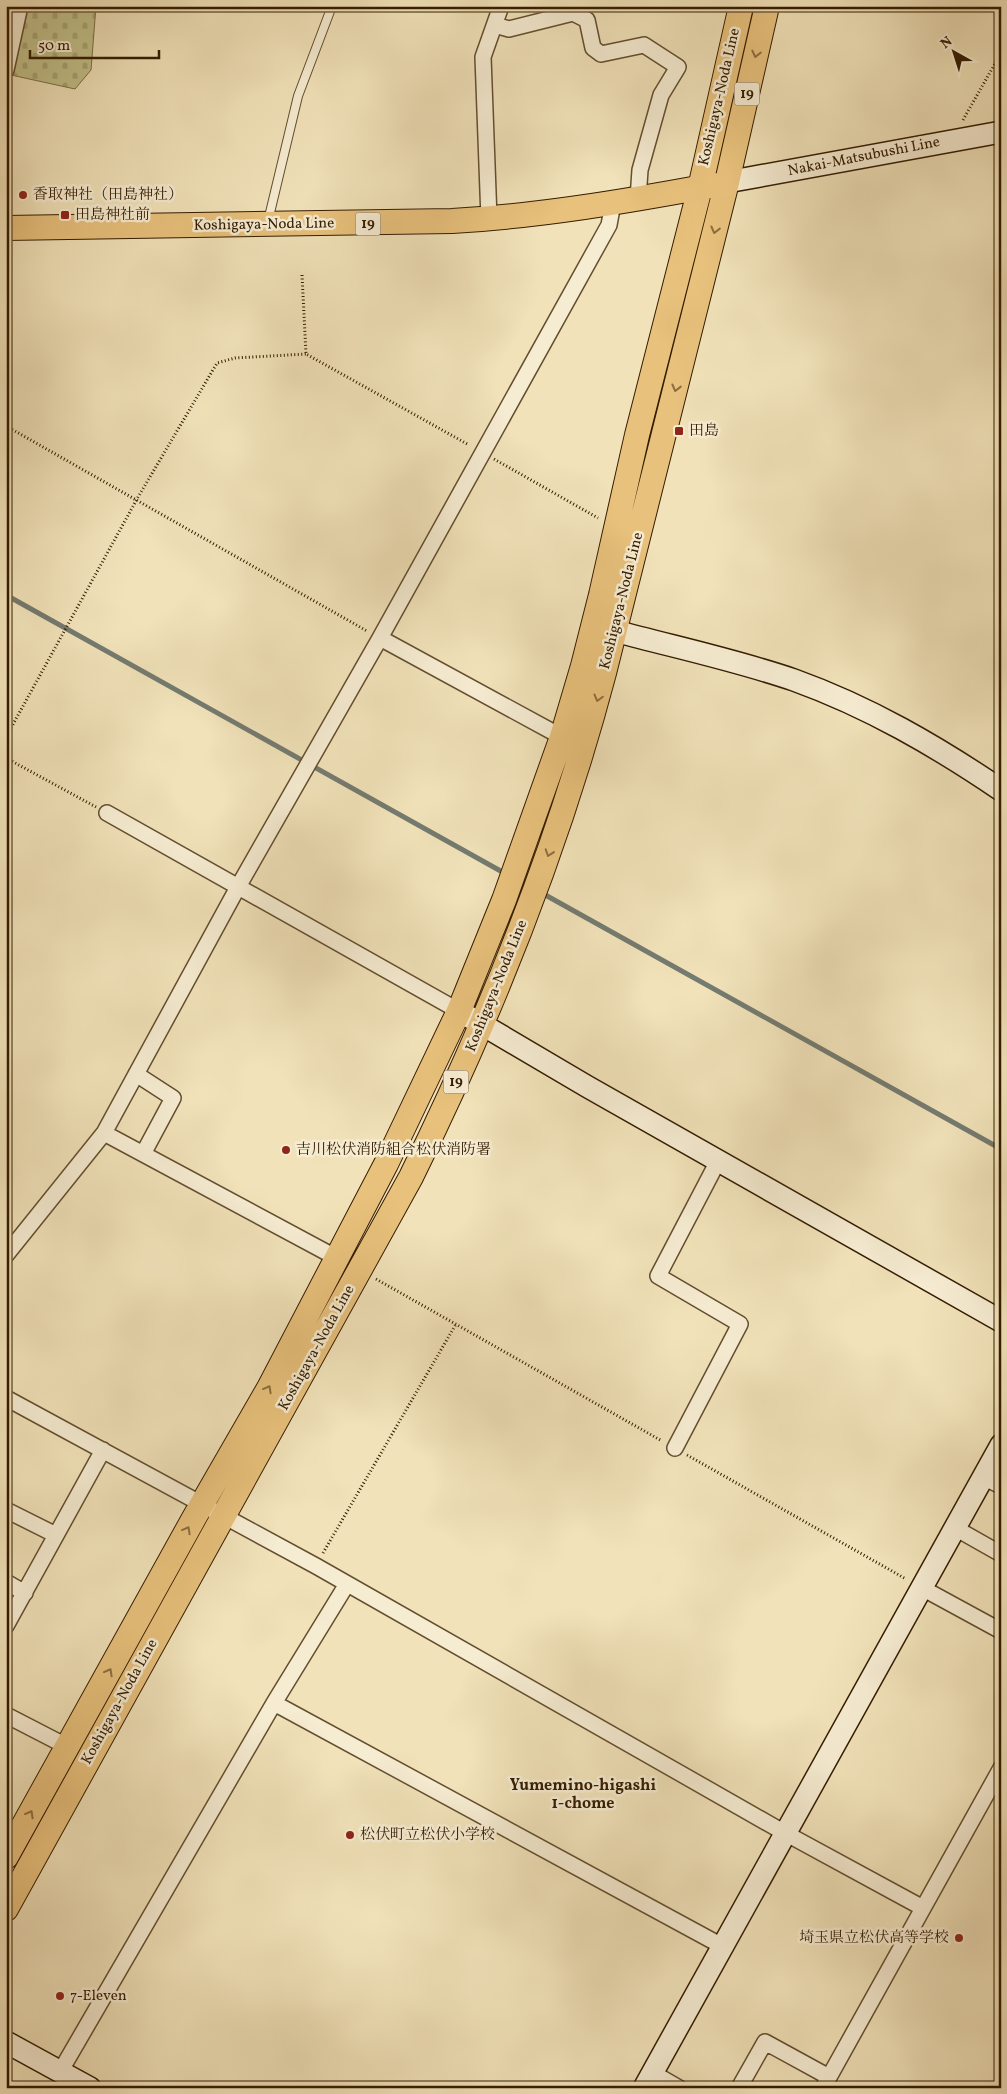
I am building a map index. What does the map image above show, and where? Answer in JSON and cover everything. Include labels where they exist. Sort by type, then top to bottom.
[{"type":"main road","name":"Koshigaya-Noda Line","points":[[6,1857],[202,1504],[269,1388],[337,1258],[394,1147],[459,1011],[504,900],[562,737],[601,595],[637,435],[700,188],[741,6]]},
{"type":"main road","name":"Koshigaya-Noda Line","points":[[6,1909],[411,1177],[446,1107],[482,1025],[529,907],[584,748],[727,182],[767,6]]},
{"type":"main road","name":"Koshigaya-Noda Line","points":[[6,228],[401,223],[489,219],[638,200],[727,182]]},
{"type":"street","points":[[6,70],[20,6]]},
{"type":"street","points":[[489,219],[483,57],[501,6]]},
{"type":"street","points":[[495,24],[509,29],[573,13],[587,20],[593,48],[601,54],[644,45],[678,67],[662,95],[640,170],[638,200]]},
{"type":"street","name":"Nakai-Matsubushi Line","points":[[727,182],[1001,132]]},
{"type":"street","points":[[6,1255],[104,1133],[238,887],[380,638],[609,225],[613,203]]},
{"type":"street","points":[[615,631],[750,666],[829,694],[920,738],[1001,790]]},
{"type":"street","points":[[380,638],[562,737]]},
{"type":"street","points":[[107,813],[459,1011],[718,1161],[1001,1321]]},
{"type":"street","points":[[136,1074],[173,1098],[143,1154]]},
{"type":"street","points":[[104,1133],[337,1258]]},
{"type":"street","points":[[675,1448],[740,1324],[658,1276],[718,1161]]},
{"type":"street","points":[[6,1398],[316,1566],[785,1833],[923,1908]]},
{"type":"street","points":[[679,2088],[648,2080],[955,1528],[992,1481],[1001,1445]]},
{"type":"street","points":[[6,1626],[103,1450]]},
{"type":"street","points":[[6,1510],[56,1535]]},
{"type":"street","points":[[955,1528],[1001,1554]]},
{"type":"street","points":[[6,1582],[24,1593]]},
{"type":"street","points":[[60,2072],[274,1703],[347,1584]]},
{"type":"street","points":[[922,1588],[1001,1631]]},
{"type":"street","points":[[274,1703],[722,1946]]},
{"type":"street","points":[[6,1715],[68,1747]]},
{"type":"street","points":[[739,2088],[765,2042],[826,2082],[1001,1768]]},
{"type":"street","points":[[6,2042],[90,2088]]},
{"type":"lane","points":[[266,225],[298,96],[332,6]]},
{"type":"path","points":[[958,139],[960,123],[1001,53]]},
{"type":"path","points":[[302,274],[306,354]]},
{"type":"path","points":[[6,737],[137,500],[217,363],[235,358],[306,354],[616,527]]},
{"type":"path","points":[[6,426],[380,638]]},
{"type":"path","points":[[6,758],[107,813]]},
{"type":"path","points":[[316,1566],[456,1324],[360,1270]]},
{"type":"green space","points":[[26,6],[96,6],[91,70],[75,89],[11,75]]},
{"type":"waterway","points":[[6,595],[506,874]]},
{"type":"waterway","points":[[540,892],[1001,1149]]},
{"type":"place","name":"香取神社（田島神社）","points":[[23,195]]},
{"type":"place","name":"田島神社前","points":[[65,215]]},
{"type":"place","name":"田島","points":[[679,431]]},
{"type":"place","name":"吉川松伏消防組合松伏消防署","points":[[286,1150]]},
{"type":"place","name":"松伏町立松伏小学校","points":[[350,1835]]},
{"type":"place","name":"埼玉県立松伏高等学校","points":[[959,1938]]},
{"type":"place","name":"7-Eleven","points":[[60,1996]]},
{"type":"district","name":"Yumemino-higashi 1-chome","points":[[583,1795]]}]
